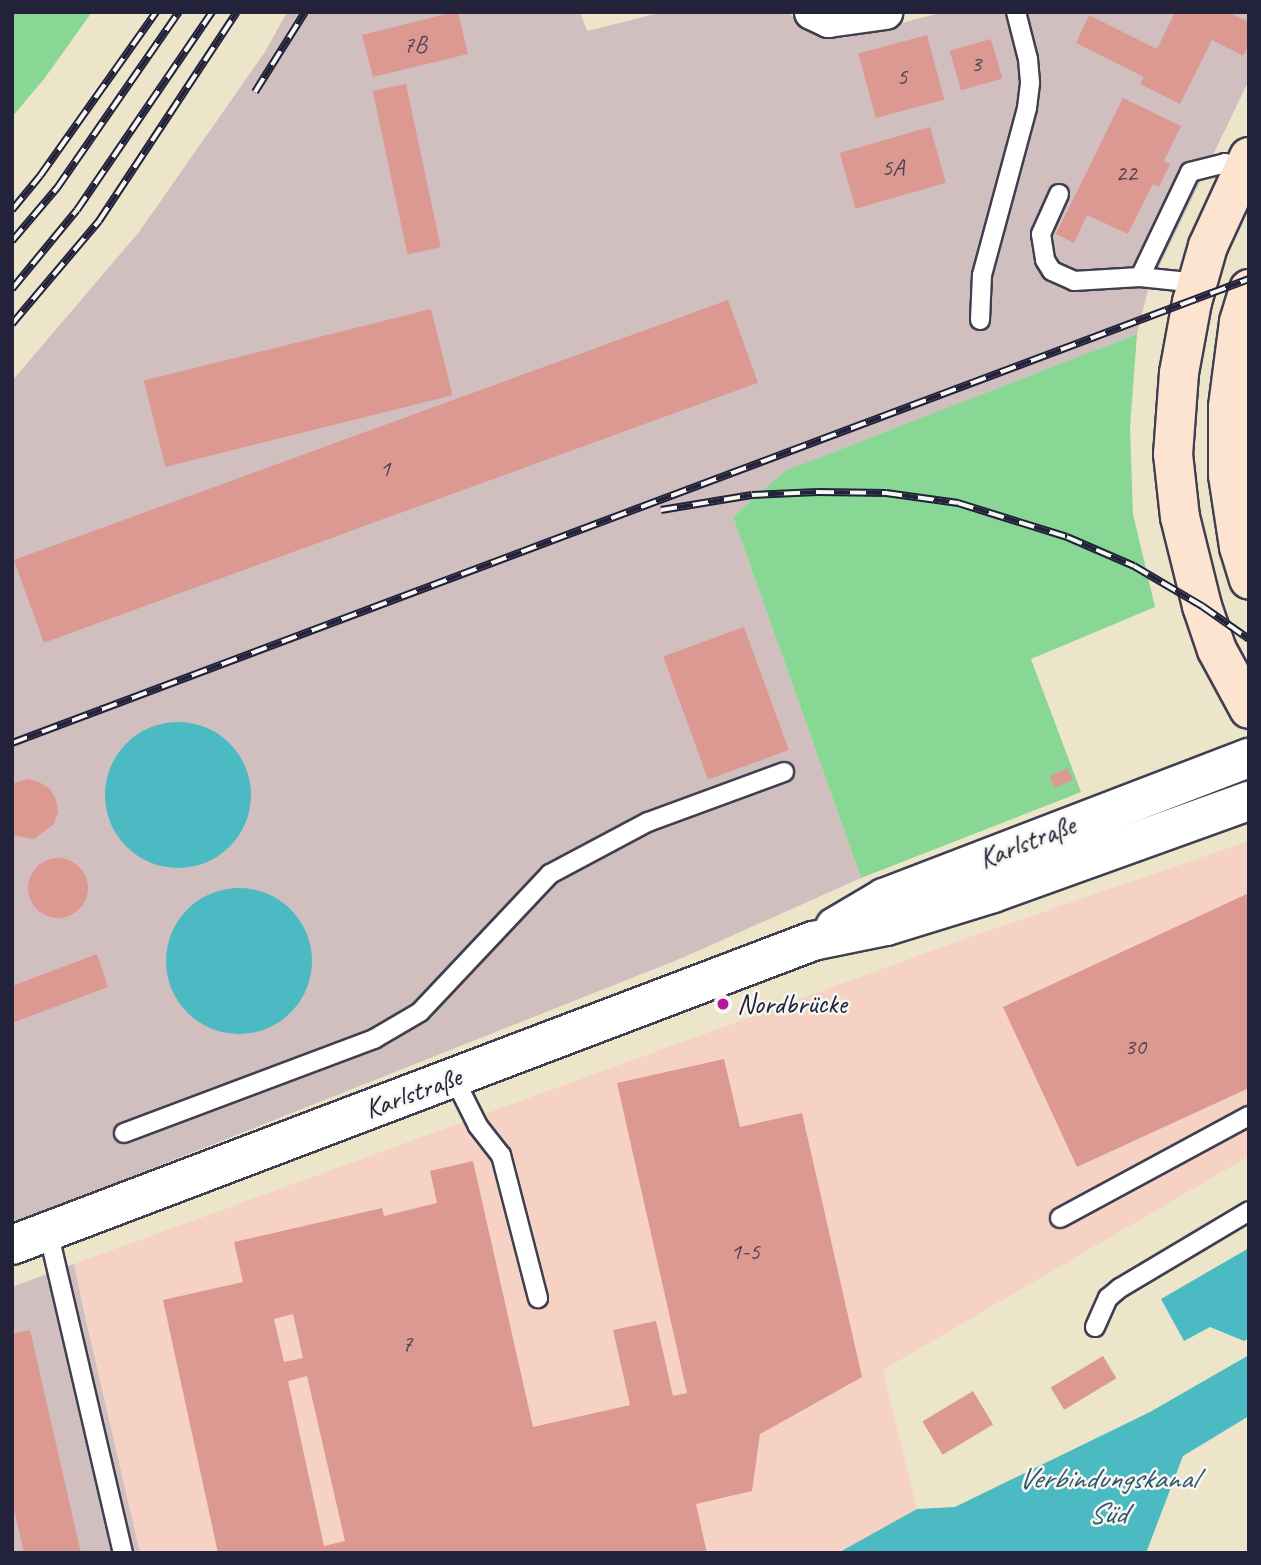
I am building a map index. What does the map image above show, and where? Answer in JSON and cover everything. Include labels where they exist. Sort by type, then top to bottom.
[{"type":"main road","points":[[1247,164],[1208,246],[1198,283],[1179,373],[1173,454],[1180,517],[1217,650],[1249,709]]},
{"type":"main road","points":[[1249,289],[1239,322],[1228,407],[1228,475],[1240,548],[1249,579]]},
{"type":"street","points":[[811,12],[828,20],[885,12]]},
{"type":"street","name":"Karlstraße","points":[[813,942],[884,898],[1249,758]]},
{"type":"street","name":"Karlstraße","points":[[12,1245],[813,942],[886,926],[993,892],[1249,801]]},
{"type":"lane","points":[[980,320],[982,275],[1029,95],[1028,59],[1016,12]]},
{"type":"lane","points":[[1140,276],[1190,172],[1225,163],[1247,164]]},
{"type":"lane","points":[[1059,194],[1041,234],[1045,260],[1052,271],[1074,281],[1140,276],[1198,283]]},
{"type":"lane","points":[[124,1133],[374,1039],[420,1012],[550,874],[648,822],[783,772]]},
{"type":"lane","points":[[454,1078],[478,1126],[501,1155],[538,1298]]},
{"type":"lane","points":[[1060,1218],[1249,1116]]},
{"type":"lane","points":[[1095,1327],[1108,1298],[1120,1288],[1249,1211]]},
{"type":"lane","points":[[48,1231],[123,1553]]},
{"type":"shaded area","points":[[287,12],[580,12],[587,31],[663,12],[786,12],[816,30],[844,38],[944,12],[1249,12],[1249,80],[1148,290],[1137,334],[786,471],[733,517],[861,878],[682,958],[12,1224],[12,381],[139,232],[265,52]]},
{"type":"shaded area","points":[[1249,841],[1249,1156],[883,1370],[917,1509],[841,1553],[140,1553],[74,1264],[967,938]]},
{"type":"shaded area","points":[[74,1264],[140,1553],[12,1553],[12,1287]]},
{"type":"green space","points":[[12,12],[92,12],[44,79],[12,117]]},
{"type":"green space","points":[[1137,334],[1130,427],[1133,514],[1155,607],[1031,659],[1081,792],[861,878],[733,517],[785,471]]},
{"type":"water","points":[[178,722],[206,728],[229,744],[245,767],[251,795],[245,823],[229,846],[206,862],[178,868],[150,862],[127,846],[111,823],[105,795],[111,767],[127,744],[150,728]]},
{"type":"water","points":[[239,888],[267,894],[290,910],[306,933],[312,961],[306,989],[290,1012],[267,1028],[239,1034],[211,1028],[188,1012],[172,989],[166,961],[172,933],[188,910],[211,894]]},
{"type":"water","points":[[1249,1248],[1249,1338],[1244,1341],[1210,1327],[1184,1341],[1161,1299]]},
{"type":"water","name":"Verbindungskanal Süd","points":[[1249,1355],[1249,1416],[1183,1456],[1146,1553],[838,1553],[917,1509],[955,1507],[1150,1412]]},
{"type":"building","points":[[458,12],[468,54],[373,77],[362,35]]},
{"type":"building","points":[[1175,12],[1228,12],[1249,22],[1249,45],[1243,56],[1212,40],[1180,104],[1140,84],[1144,77],[1076,43],[1089,15],[1157,49]]},
{"type":"building","points":[[927,35],[944,100],[876,118],[858,53]]},
{"type":"building","points":[[991,39],[1002,78],[961,90],[950,51]]},
{"type":"building","points":[[406,84],[441,247],[407,254],[373,91]]},
{"type":"building","points":[[1123,98],[1181,126],[1164,161],[1170,164],[1159,187],[1153,184],[1128,234],[1087,215],[1074,243],[1056,234]]},
{"type":"building","points":[[930,127],[946,183],[856,209],[840,153]]},
{"type":"building","points":[[728,300],[758,383],[44,643],[14,560]]},
{"type":"building","points":[[431,309],[453,395],[165,467],[144,381]]},
{"type":"building","points":[[744,627],[789,750],[708,780],[663,656]]},
{"type":"building","points":[[1068,768],[1073,780],[1055,788],[1050,776]]},
{"type":"building","points":[[27,779],[50,789],[58,812],[54,824],[34,839],[12,835],[12,784]]},
{"type":"building","points":[[58,858],[79,867],[88,888],[79,909],[58,918],[37,909],[28,888],[37,867]]},
{"type":"building","points":[[1249,893],[1249,1088],[1077,1167],[1003,1007]]},
{"type":"building","points":[[97,954],[108,987],[12,1023],[12,986]]},
{"type":"building","points":[[724,1059],[740,1127],[802,1113],[862,1377],[760,1434],[752,1491],[696,1504],[707,1553],[218,1553],[163,1300],[243,1282],[234,1242],[382,1208],[384,1216],[437,1203],[430,1171],[473,1161],[533,1427],[630,1405],[613,1330],[656,1321],[673,1396],[687,1393],[617,1083]],"holes":[[[293,1314],[303,1358],[284,1362],[274,1319]],[[307,1376],[345,1541],[324,1546],[288,1381]]]},
{"type":"building","points":[[30,1330],[81,1553],[24,1553],[12,1501],[12,1334]]},
{"type":"building","points":[[1103,1356],[1116,1378],[1064,1410],[1051,1387]]},
{"type":"building","points":[[973,1391],[993,1424],[943,1455],[922,1421]]},
{"type":"railway","points":[[12,210],[40,176],[156,12]]},
{"type":"railway","points":[[12,241],[57,188],[179,12]]},
{"type":"railway","points":[[12,289],[77,210],[212,12]]},
{"type":"railway","points":[[12,324],[99,221],[237,12]]},
{"type":"railway","points":[[255,92],[305,12]]},
{"type":"railway","points":[[12,743],[1249,279]]},
{"type":"railway","points":[[661,510],[752,495],[818,492],[886,493],[958,503],[1067,537],[1134,566],[1202,606],[1249,639]]},
{"type":"place","name":"Nordbrücke","points":[[723,1004]]}]
